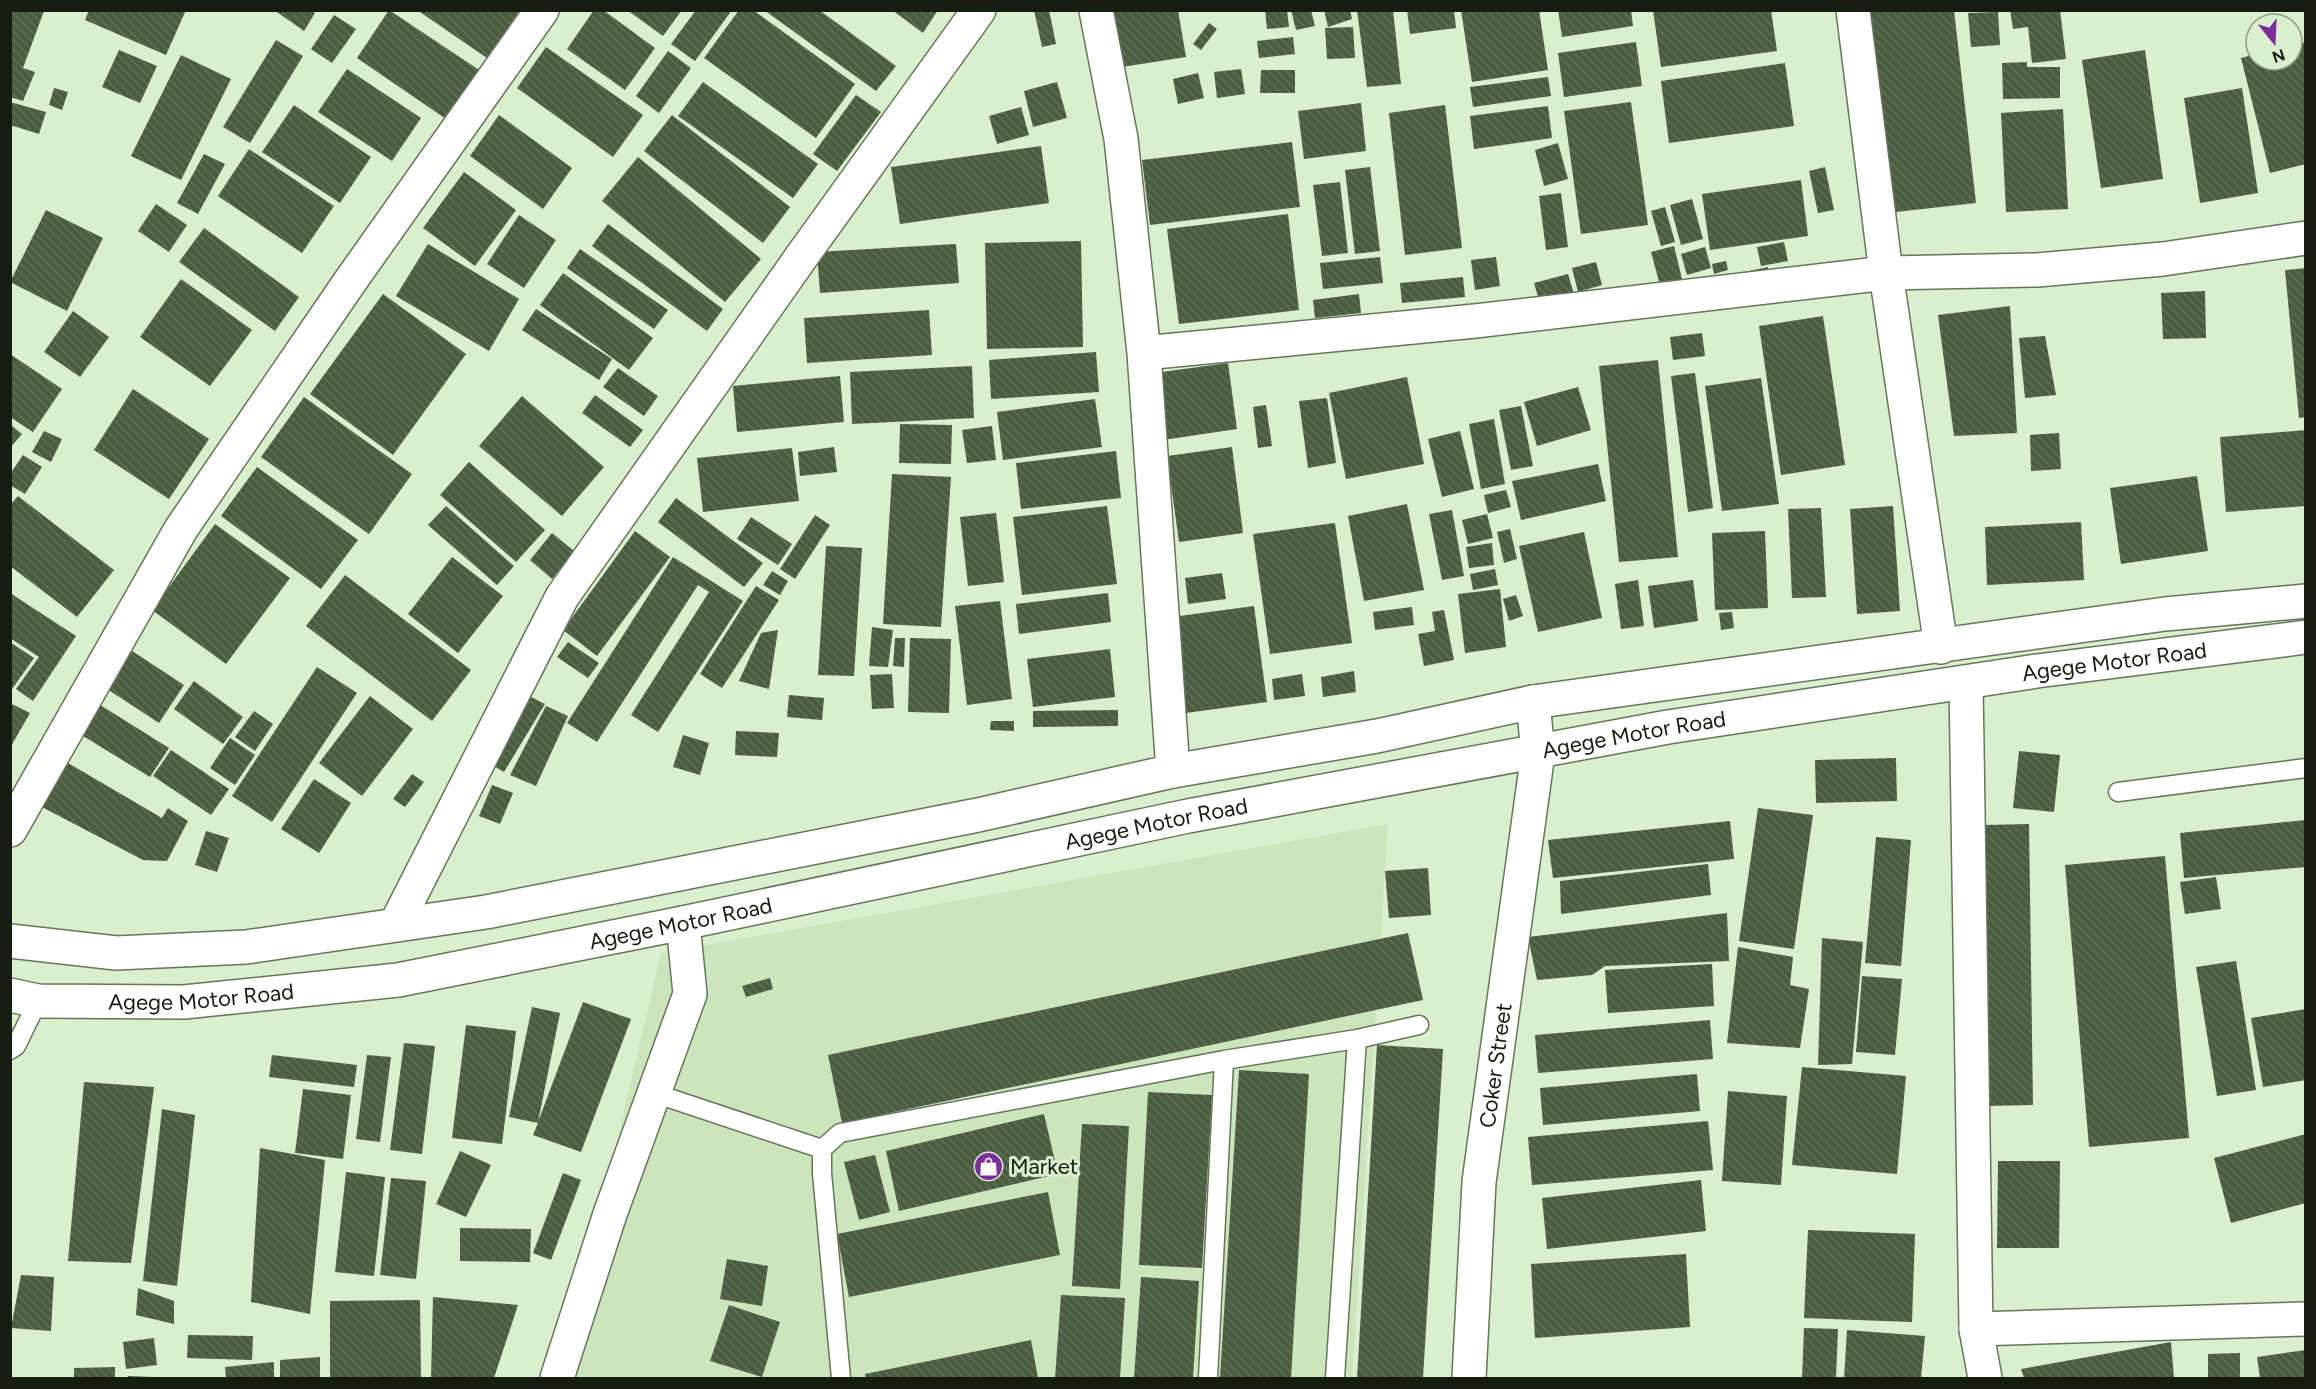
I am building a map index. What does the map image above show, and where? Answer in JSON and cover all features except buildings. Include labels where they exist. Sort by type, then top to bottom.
[{"type":"main road","points":[[10,830],[181,529],[349,283],[542,10]]},
{"type":"main road","points":[[396,924],[562,597],[802,256],[979,10]]},
{"type":"main road","points":[[1096,10],[1121,139],[1144,353],[1173,771]]},
{"type":"main road","points":[[1853,10],[1886,273],[1941,646]]},
{"type":"main road","points":[[1144,353],[1475,321],[1886,273],[2037,270],[2163,259],[2306,238]]},
{"type":"main road","name":"Agege Motor Road","points":[[10,941],[116,953],[246,947],[486,912],[978,815],[1173,771],[1377,736],[1533,702],[2165,614],[2306,601]]},
{"type":"main road","name":"Agege Motor Road","points":[[24,998],[184,1002],[398,980],[683,923],[1188,816],[1538,753],[1668,727],[1966,682],[2306,637]]},
{"type":"main road","points":[[1966,682],[1976,1329],[1985,1378]]},
{"type":"main road","name":"Coker Street","points":[[1469,1378],[1479,1182],[1538,753],[1533,702]]},
{"type":"main road","points":[[557,1378],[690,994],[683,923]]},
{"type":"main road","points":[[1976,1329],[2306,1318]]},
{"type":"lane","points":[[2118,792],[2306,768]]},
{"type":"lane","points":[[10,1050],[16,1046],[24,998]]},
{"type":"lane","points":[[841,1378],[822,1173],[822,1149],[840,1133],[1224,1060],[1358,1040],[1419,1025]]},
{"type":"lane","points":[[1335,1378],[1358,1040]]},
{"type":"lane","points":[[1208,1378],[1224,1060]]},
{"type":"lane","points":[[654,1093],[822,1149]]},
{"type":"shaded area","name":"Market","points":[[1388,824],[1352,1378],[562,1378],[661,953]]},
{"type":"place","name":"Market","points":[[989,1166]]}]
